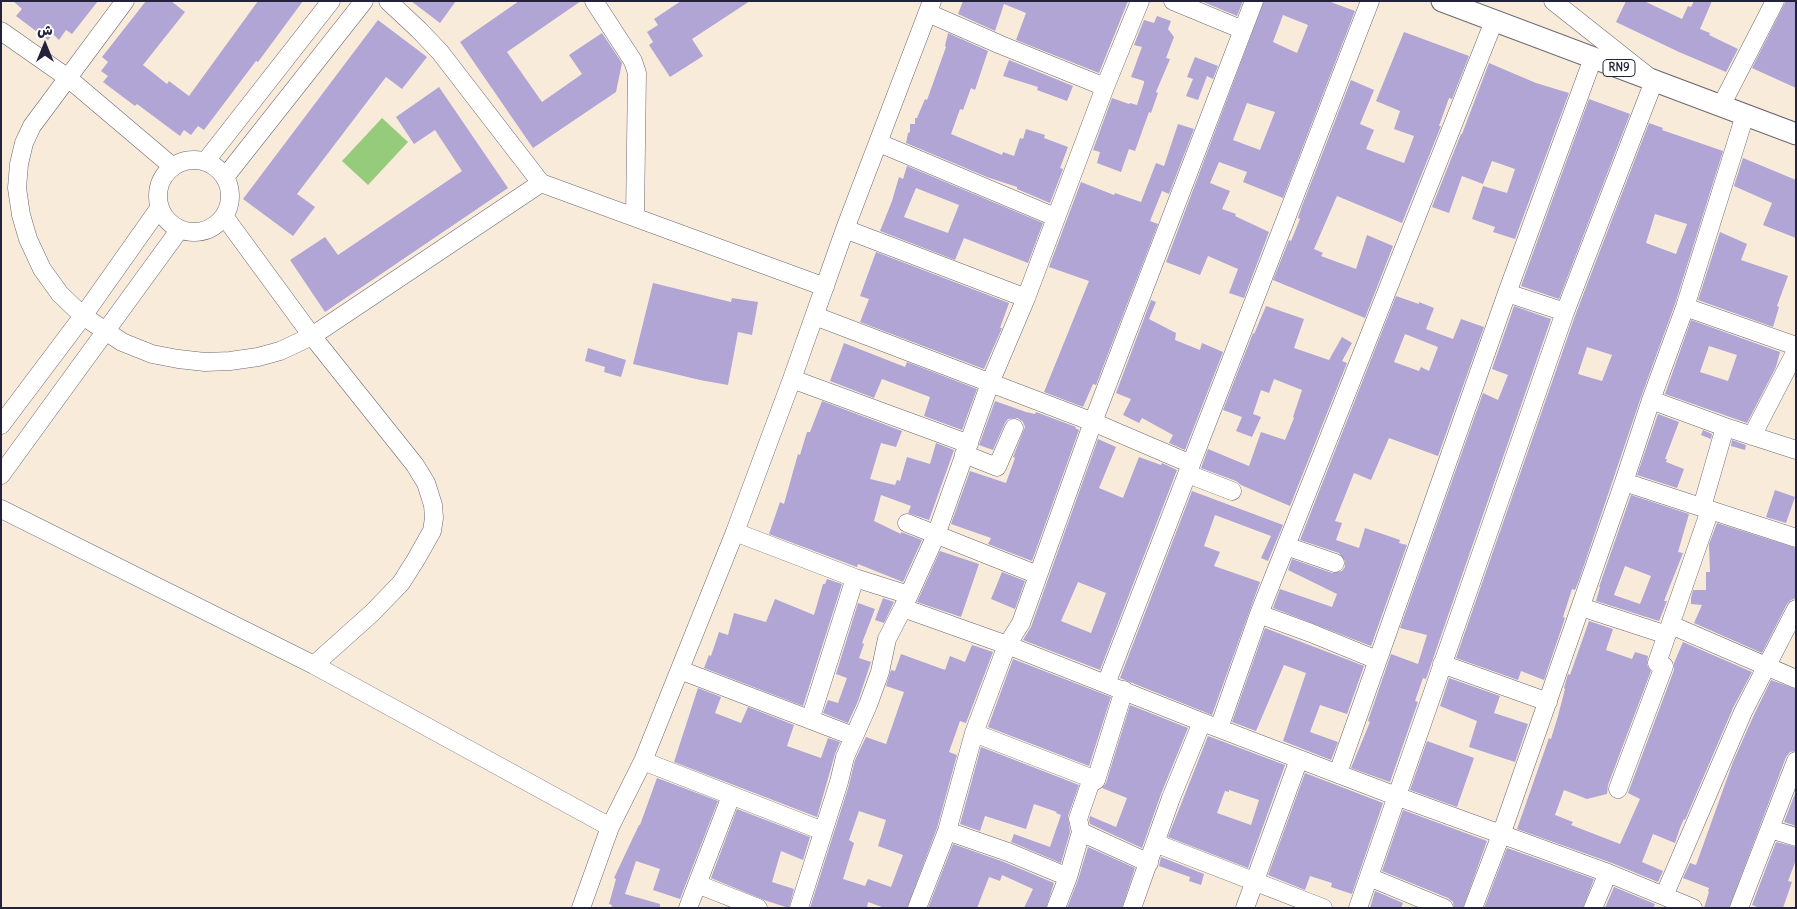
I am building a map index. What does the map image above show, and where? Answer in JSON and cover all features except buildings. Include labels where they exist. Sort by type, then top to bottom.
[{"type":"main road","name":"RN9","points":[[1442,1],[1796,134]]},
{"type":"street","points":[[125,1],[32,126],[24,142],[19,164],[17,188],[21,215],[28,239],[42,269],[60,294],[83,316],[122,342],[152,354],[204,362],[258,357],[280,351],[312,336],[541,183]]},
{"type":"street","points":[[205,162],[331,1]]},
{"type":"street","points":[[225,177],[364,1]]},
{"type":"street","points":[[388,1],[440,52],[541,183],[825,287]]},
{"type":"street","points":[[594,1],[633,61],[637,73],[635,217]]},
{"type":"street","points":[[799,908],[839,782],[844,757],[868,705],[880,672],[887,639],[936,535],[990,383],[1026,298],[1055,216],[1140,1]]},
{"type":"street","points":[[1173,1],[1243,30]]},
{"type":"street","points":[[917,908],[947,831],[974,733],[1007,645],[1021,623],[1093,422],[1254,1]]},
{"type":"street","points":[[1106,684],[1370,1]]},
{"type":"street","points":[[1721,106],[1775,1]]},
{"type":"street","points":[[1358,908],[1566,312],[1654,81],[1557,3]]},
{"type":"street","points":[[581,908],[610,827],[643,761],[735,532],[845,229],[930,7],[1000,45],[1105,87]]},
{"type":"street","points":[[1219,728],[1259,614],[1494,21]]},
{"type":"street","points":[[1,31],[68,78],[173,167]]},
{"type":"street","points":[[1338,773],[1507,293],[1594,58]]},
{"type":"street","points":[[1473,908],[1548,702],[1651,400],[1685,308],[1746,115]]},
{"type":"street","points":[[879,143],[1055,216]]},
{"type":"street","points":[[194,160],[205,162],[213,165],[225,177],[229,186],[230,204],[220,222],[211,228],[190,232],[171,224],[164,216],[158,196],[160,185],[165,175],[173,167],[183,162],[194,160]]},
{"type":"street","points":[[1,425],[83,316],[160,207]]},
{"type":"street","points":[[224,216],[312,336],[415,465],[426,483],[433,505],[432,531],[416,561],[401,583],[372,613],[314,665]]},
{"type":"street","points":[[1,474],[107,332],[180,229]]},
{"type":"street","points":[[845,229],[1026,298]]},
{"type":"street","points":[[1507,293],[1566,312]]},
{"type":"street","points":[[1685,308],[1796,346]]},
{"type":"street","points":[[815,316],[1093,422],[1232,491]]},
{"type":"street","points":[[1752,436],[1796,351]]},
{"type":"street","points":[[792,379],[967,449],[997,467],[1014,428]]},
{"type":"street","points":[[1651,400],[1796,450]]},
{"type":"street","points":[[1618,789],[1664,666],[1657,663],[1706,509],[1725,427]]},
{"type":"street","points":[[1624,482],[1796,538]]},
{"type":"street","points":[[1,509],[314,665],[610,827]]},
{"type":"street","points":[[907,523],[1038,575]]},
{"type":"street","points":[[735,532],[855,578],[1007,645],[1202,722],[1396,796],[1608,873],[1693,908]]},
{"type":"street","points":[[1286,546],[1335,563]]},
{"type":"street","points":[[810,720],[855,578]]},
{"type":"street","points":[[1581,607],[1669,630],[1796,679]]},
{"type":"street","points":[[1664,896],[1713,778],[1765,666],[1796,609]]},
{"type":"street","points":[[1259,614],[1377,660]]},
{"type":"street","points":[[1442,664],[1548,702]]},
{"type":"street","points":[[680,670],[853,736]]},
{"type":"street","points":[[1056,908],[1068,877],[1081,832],[1078,819],[1090,784],[1096,780],[1124,690]]},
{"type":"street","points":[[1132,908],[1202,722]]},
{"type":"street","points":[[974,733],[1096,780]]},
{"type":"street","points":[[1245,908],[1299,759]]},
{"type":"street","points":[[643,761],[823,831]]},
{"type":"street","points":[[1739,908],[1796,761]]},
{"type":"street","points":[[688,908],[731,796]]},
{"type":"street","points":[[1770,829],[1796,837]]},
{"type":"street","points":[[947,831],[1008,852],[1068,877]]},
{"type":"street","points":[[1081,832],[1148,863]]},
{"type":"street","points":[[1155,843],[1254,882],[1296,903],[1323,908]]},
{"type":"street","points":[[1593,908],[1608,873]]},
{"type":"street","points":[[1369,877],[1444,908]]},
{"type":"street","points":[[697,884],[758,908]]},
{"type":"green space","points":[[382,118],[408,142],[368,185],[342,161]]}]
